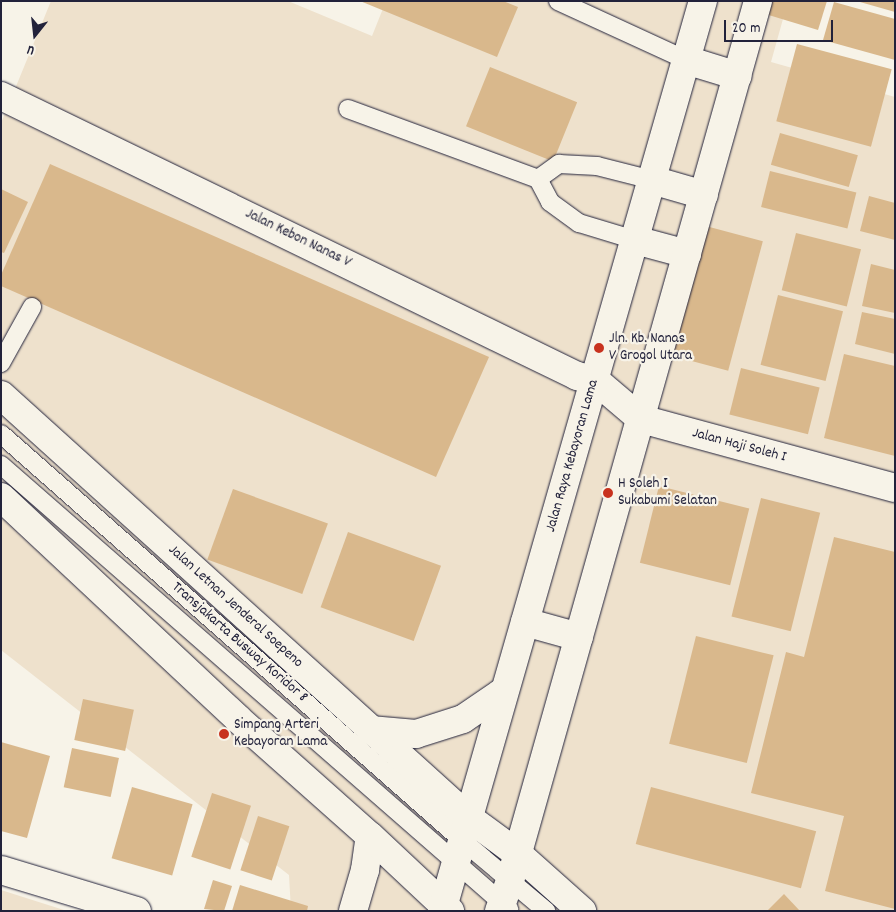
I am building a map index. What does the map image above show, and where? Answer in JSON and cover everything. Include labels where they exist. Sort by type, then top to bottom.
[{"type":"main road","name":"Jalan Raya Kebayoran Lama","points":[[445,909],[504,692],[703,1]]},
{"type":"main road","points":[[506,901],[758,1]]},
{"type":"main road","points":[[686,60],[738,76]]},
{"type":"main road","name":"Jalan Kebon Nanas V","points":[[1,96],[577,376],[595,380]]},
{"type":"main road","points":[[652,180],[704,194]]},
{"type":"main road","points":[[635,240],[687,254]]},
{"type":"main road","name":"Jalan Haji Soleh I","points":[[595,380],[641,420],[895,488]]},
{"type":"main road","name":"Jalan Letnan Jenderal Soepeno","points":[[1,395],[370,730],[462,841],[518,854],[582,911]]},
{"type":"main road","points":[[1,497],[238,719],[370,836],[445,909]]},
{"type":"main road","points":[[525,622],[579,637]]},
{"type":"main road","points":[[370,730],[416,734],[463,718],[504,692]]},
{"type":"main road","points":[[353,911],[365,870],[370,836]]},
{"type":"main road","points":[[1,870],[136,911]]},
{"type":"lane","points":[[558,1],[686,60]]},
{"type":"lane","points":[[348,109],[538,179],[550,202],[579,223],[635,240]]},
{"type":"lane","points":[[538,179],[559,164],[597,166],[652,180]]},
{"type":"lane","points":[[1,364],[32,307]]},
{"type":"lane","name":"Transjakarta Busway Koridor 8","points":[[1,434],[462,841],[506,901],[546,911]]},
{"type":"lane","name":"Transjakarta Busway Koridor 8","points":[[1,465],[462,841],[506,901]]},
{"type":"shaded area","points":[[51,1],[288,1],[372,36],[386,1],[788,1],[771,62],[895,97],[895,911],[291,911],[289,875],[1,650],[1,123]]},
{"type":"shaded area","points":[[1,890],[67,911],[1,911]]},
{"type":"building","points":[[360,1],[503,1],[518,7],[497,57]]},
{"type":"building","points":[[766,1],[827,1],[818,30],[762,13]]},
{"type":"building","points":[[895,1],[895,12],[860,2]]},
{"type":"building","points":[[834,2],[895,19],[895,60],[823,40]]},
{"type":"building","points":[[797,44],[892,69],[871,147],[776,121]]},
{"type":"building","points":[[490,67],[577,102],[553,162],[466,126]]},
{"type":"building","points":[[780,133],[858,155],[849,187],[771,165]]},
{"type":"building","points":[[50,164],[489,357],[436,477],[1,286],[1,275]]},
{"type":"building","points":[[770,171],[856,193],[847,228],[761,207]]},
{"type":"building","points":[[1,189],[28,202],[4,253],[1,252]]},
{"type":"building","points":[[869,196],[895,203],[895,240],[860,231]]},
{"type":"building","points":[[702,225],[763,241],[728,371],[667,354]]},
{"type":"building","points":[[796,233],[861,249],[847,306],[782,290]]},
{"type":"building","points":[[871,264],[895,270],[895,313],[862,306]]},
{"type":"building","points":[[778,295],[843,311],[826,381],[761,365]]},
{"type":"building","points":[[862,312],[895,319],[895,354],[855,344]]},
{"type":"building","points":[[844,354],[895,366],[895,456],[824,438]]},
{"type":"building","points":[[741,368],[820,388],[808,434],[729,415]]},
{"type":"building","points":[[659,486],[749,508],[730,585],[640,563]]},
{"type":"building","points":[[233,489],[328,524],[302,594],[207,559]]},
{"type":"building","points":[[761,498],[820,513],[791,631],[731,616]]},
{"type":"building","points":[[348,532],[441,566],[414,641],[321,607]]},
{"type":"building","points":[[834,537],[895,552],[895,909],[825,891],[844,816],[751,793],[786,652],[804,657]]},
{"type":"building","points":[[696,636],[774,655],[747,763],[669,744]]},
{"type":"building","points":[[83,699],[134,710],[125,751],[74,740]]},
{"type":"building","points":[[1,742],[50,756],[27,838],[1,831]]},
{"type":"building","points":[[72,748],[119,758],[111,797],[64,787]]},
{"type":"building","points":[[132,787],[193,804],[172,875],[112,858]]},
{"type":"building","points":[[651,787],[816,831],[801,888],[636,844]]},
{"type":"building","points":[[212,793],[251,806],[230,869],[191,857]]},
{"type":"building","points":[[258,816],[289,826],[272,880],[240,870]]},
{"type":"building","points":[[213,880],[232,886],[224,911],[204,909]]},
{"type":"building","points":[[240,885],[308,906],[307,911],[232,911]]},
{"type":"building","points":[[784,894],[800,911],[767,911]]},
{"type":"place","name":"Jln. Kb. Nanas V Grogol Utara","points":[[599,348]]},
{"type":"place","name":"H Soleh I Sukabumi Selatan","points":[[608,493]]},
{"type":"place","name":"Simpang Arteri Kebayoran Lama","points":[[224,734]]}]
